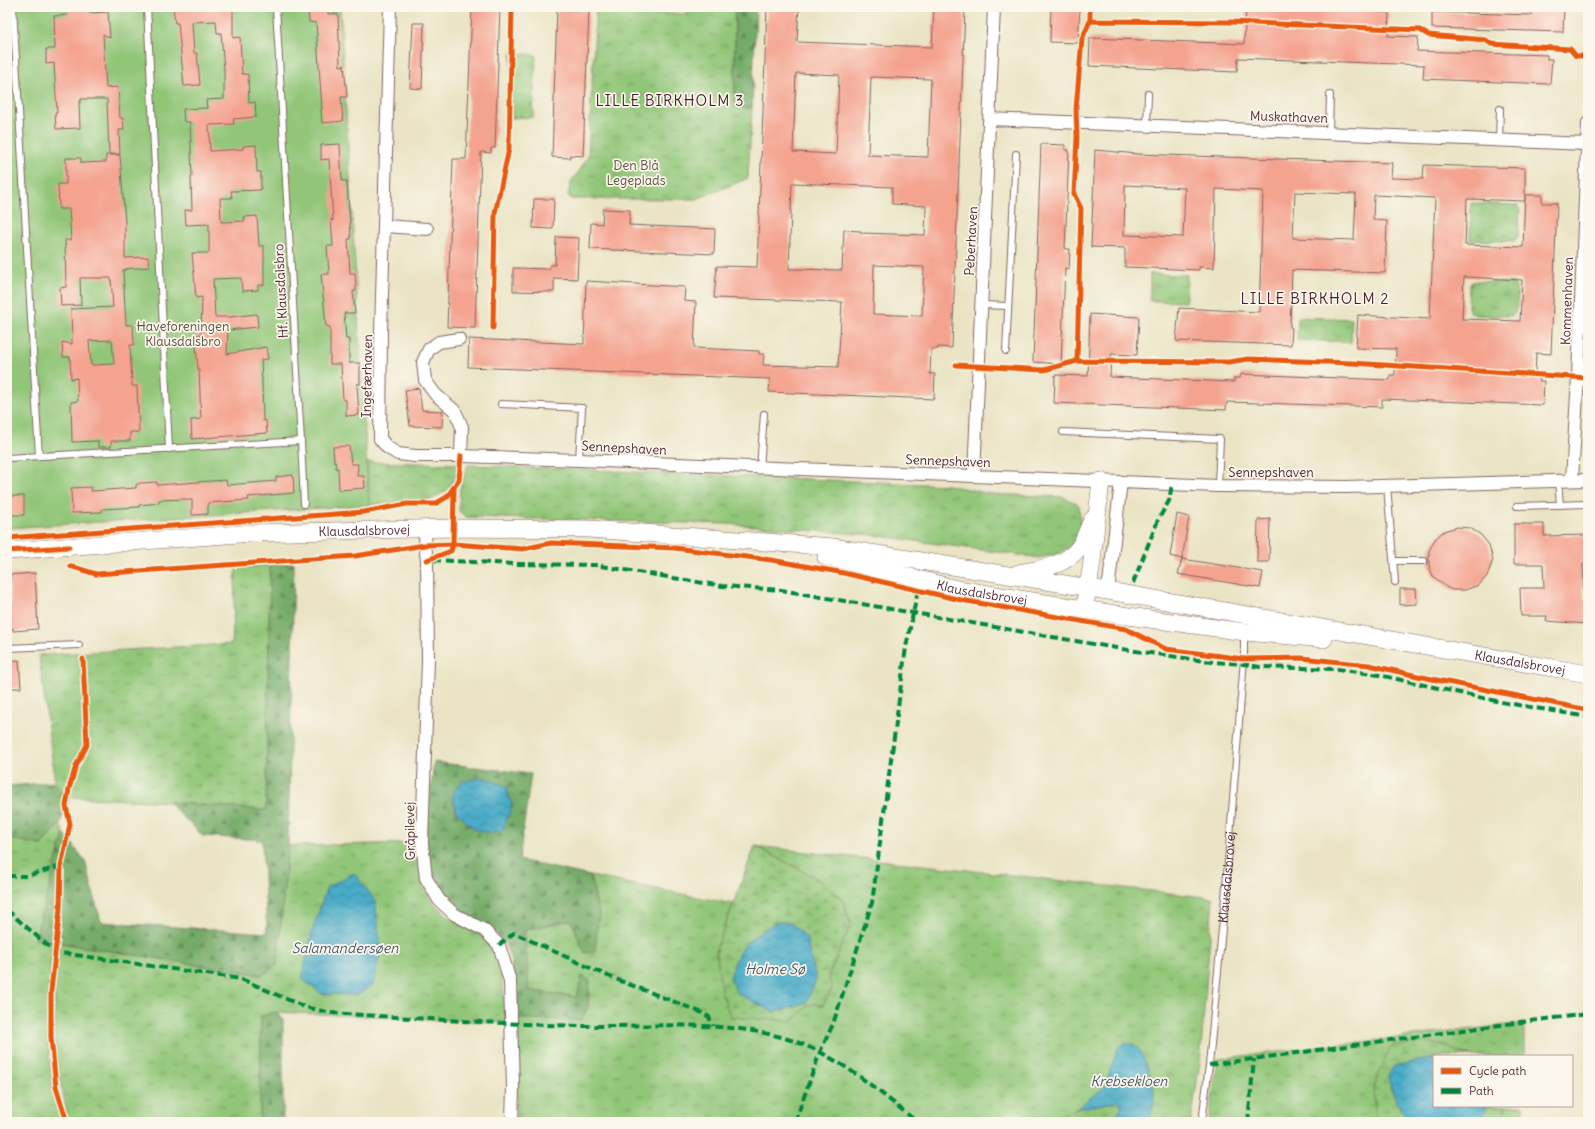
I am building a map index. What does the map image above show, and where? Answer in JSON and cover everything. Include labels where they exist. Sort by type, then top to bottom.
[{"type":"street","name":"Ingefærhaven","points":[[390,7],[381,332],[380,439],[388,448],[398,454],[415,456],[461,456]]},
{"type":"street","name":"Peberhaven","points":[[974,476],[994,7]]},
{"type":"street","name":"Muskathaven","points":[[990,119],[1587,144]]},
{"type":"street","name":"Kommenhaven","points":[[1572,480],[1578,378],[1588,123]]},
{"type":"street","points":[[385,226],[427,229]]},
{"type":"street","points":[[459,339],[439,342],[429,349],[423,362],[425,380],[435,394],[455,410],[462,427],[461,456]]},
{"type":"street","name":"Sennepshaven","points":[[461,456],[1218,486],[1387,486],[1588,480]]},
{"type":"street","points":[[1084,609],[1098,508],[1100,481]]},
{"type":"street","points":[[1084,609],[1108,591],[1121,482]]},
{"type":"street","points":[[1007,575],[1052,566],[1064,562],[1078,549],[1098,508]]},
{"type":"street","name":"Klausdalsbrovej","points":[[7,551],[253,533],[426,528],[589,529],[833,547],[1108,591],[1245,623]]},
{"type":"street","name":"Gråpilevej","points":[[426,528],[425,545],[427,560],[428,660],[422,843],[426,878],[439,900],[454,914],[484,930],[499,945],[510,981],[513,1087],[512,1122]]},
{"type":"street","name":"Klausdalsbrovej","points":[[721,539],[847,561],[957,589],[1084,609],[1245,623],[1452,651],[1588,674]]},
{"type":"lane","points":[[13,7],[39,456]]},
{"type":"lane","points":[[147,7],[169,448]]},
{"type":"lane","name":"Hf. Klausdalsbro","points":[[276,7],[304,504]]},
{"type":"lane","points":[[1147,126],[1148,94]]},
{"type":"lane","points":[[1329,133],[1330,95]]},
{"type":"lane","points":[[1498,140],[1500,109]]},
{"type":"lane","points":[[1006,352],[1016,154]]},
{"type":"lane","points":[[982,305],[1008,306]]},
{"type":"lane","points":[[501,404],[582,408],[579,460]]},
{"type":"lane","points":[[760,468],[764,414]]},
{"type":"lane","points":[[1063,432],[1220,439],[1218,486]]},
{"type":"lane","points":[[7,458],[301,441]]},
{"type":"lane","points":[[1558,481],[1560,505]]},
{"type":"lane","points":[[1387,486],[1395,582]]},
{"type":"lane","points":[[1517,506],[1588,504]]},
{"type":"lane","points":[[1394,561],[1424,561]]},
{"type":"lane","name":"Klausdalsbrovej","points":[[1202,1122],[1209,1068],[1226,879],[1244,659],[1245,623]]},
{"type":"lane","points":[[7,648],[79,645]]},
{"type":"green space","name":"Haveforeningen Klausdalsbro","points":[[7,7],[340,7],[369,505],[7,528]]},
{"type":"green space","name":"Den Blå Legeplads","points":[[687,7],[735,7],[735,108],[752,108],[748,178],[697,199],[571,199],[568,195],[571,182],[588,156],[596,9],[686,14]]},
{"type":"green space","points":[[735,7],[756,7],[752,108],[735,108]]},
{"type":"green space","points":[[511,53],[536,55],[533,117],[512,118]]},
{"type":"green space","points":[[1471,203],[1517,205],[1520,210],[1518,237],[1514,241],[1470,240]]},
{"type":"green space","points":[[1150,274],[1187,275],[1186,302],[1150,301]]},
{"type":"green space","points":[[1472,282],[1513,283],[1518,298],[1516,311],[1514,314],[1510,316],[1475,315],[1470,312],[1468,307],[1469,286]]},
{"type":"green space","points":[[1298,317],[1352,319],[1351,342],[1297,340]]},
{"type":"green space","points":[[367,462],[457,464],[457,474],[447,490],[432,499],[369,505]]},
{"type":"green space","points":[[468,465],[948,485],[991,494],[1063,497],[1079,505],[1081,529],[1072,545],[1060,553],[1040,558],[873,535],[727,524],[466,517],[459,511],[460,488]]},
{"type":"green space","points":[[294,563],[288,846],[277,965],[262,975],[35,939],[64,833],[85,861],[101,922],[267,933],[262,840],[203,836],[168,802],[266,810],[270,565]]},
{"type":"green space","points":[[270,565],[266,811],[168,802],[70,797],[55,782],[39,655],[232,644],[236,568]]},
{"type":"green space","points":[[434,762],[531,774],[519,860],[590,876],[599,914],[595,952],[585,953],[571,920],[525,930],[529,990],[577,997],[582,976],[590,981],[588,1006],[582,1020],[518,1019],[511,961],[505,943],[490,928],[460,911],[444,897],[432,876],[425,838]]},
{"type":"green space","points":[[55,782],[70,797],[60,824],[41,845],[7,838],[7,786]]},
{"type":"green space","points":[[60,824],[64,833],[35,939],[53,942],[48,1010],[49,1056],[57,1100],[64,1122],[7,1122],[7,838],[41,845]]},
{"type":"green space","points":[[420,843],[421,882],[434,903],[449,917],[479,934],[495,949],[500,967],[510,1023],[276,1012],[261,1016],[260,1122],[70,1122],[60,1077],[55,1033],[55,989],[60,943],[262,975],[277,964],[288,846]]},
{"type":"green space","points":[[755,846],[1213,898],[1200,1061],[1191,1122],[516,1122],[518,1019],[582,1020],[590,981],[582,976],[577,997],[529,991],[525,930],[571,920],[585,953],[599,914],[590,876],[733,904],[716,950],[731,1017],[793,1021],[809,1004],[823,1005],[832,988],[828,977],[851,923],[842,899],[820,880]]},
{"type":"green space","points":[[755,846],[820,880],[842,899],[851,924],[828,977],[832,988],[823,1005],[809,1004],[793,1021],[731,1017],[722,995],[716,950]]},
{"type":"green space","points":[[276,1012],[283,1019],[283,1122],[260,1122],[261,1016]]},
{"type":"green space","points":[[1524,1023],[1524,1055],[1433,1055],[1433,1107],[1523,1107],[1522,1122],[1209,1122],[1218,1059]]},
{"type":"green space","points":[[1430,1042],[1468,1055],[1433,1055],[1433,1058],[1394,1066],[1390,1088],[1402,1109],[1413,1122],[1376,1122],[1373,1088],[1391,1046]]},
{"type":"green space","points":[[1120,1101],[1122,1106],[1118,1113],[1102,1122],[1051,1122],[1052,1118],[1076,1109]]},
{"type":"green space","points":[[1486,1107],[1506,1107],[1503,1122],[1478,1122]]},
{"type":"water","points":[[484,778],[506,786],[512,806],[503,830],[490,833],[474,829],[456,811],[452,793],[463,781]]},
{"type":"water","name":"Salamandersøen","points":[[354,873],[375,900],[381,949],[373,985],[358,995],[322,994],[302,979],[312,931],[327,887]]},
{"type":"water","name":"Holme Sø","points":[[776,922],[790,922],[806,937],[816,980],[806,1004],[774,1012],[738,994],[730,979],[736,958],[745,944]]},
{"type":"water","name":"Krebsekloen","points":[[1126,1042],[1135,1045],[1138,1049],[1151,1076],[1154,1090],[1154,1102],[1148,1122],[1102,1122],[1118,1113],[1122,1106],[1120,1101],[1076,1109],[1106,1086],[1118,1048]]},
{"type":"water","points":[[1433,1058],[1433,1107],[1486,1107],[1487,1109],[1478,1122],[1413,1122],[1400,1107],[1389,1082],[1388,1076],[1394,1066]]},
{"type":"building","points":[[67,7],[89,7],[90,13],[108,12],[110,38],[103,34],[106,88],[118,87],[120,118],[123,118],[124,130],[119,130],[120,154],[109,154],[107,99],[81,99],[81,102],[79,102],[80,128],[56,129],[55,113],[57,113],[54,63],[46,64],[46,49],[55,49],[54,16],[68,15]]},
{"type":"building","points":[[173,7],[233,7],[233,38],[240,37],[242,74],[248,74],[249,103],[255,102],[256,117],[233,119],[234,124],[209,125],[210,151],[243,149],[243,146],[256,145],[257,172],[261,172],[261,190],[231,191],[232,198],[220,198],[221,222],[245,221],[244,217],[257,216],[259,246],[264,246],[264,285],[258,285],[258,290],[242,291],[241,278],[213,279],[215,317],[257,314],[258,327],[228,330],[227,354],[266,347],[268,359],[261,360],[263,421],[266,420],[267,433],[192,439],[191,420],[201,419],[199,370],[195,335],[201,335],[202,297],[196,298],[192,253],[209,253],[209,224],[186,225],[185,210],[192,210],[192,177],[190,122],[184,122],[183,109],[207,108],[206,100],[224,99],[224,70],[221,33],[217,33],[216,21],[192,22],[194,53],[197,53],[200,85],[184,86],[178,23],[175,23]]},
{"type":"building","points":[[308,7],[328,7],[328,14],[338,14],[340,66],[344,65],[347,97],[341,97],[343,121],[322,123],[316,23],[309,22]]},
{"type":"building","points":[[472,7],[500,7],[495,148],[491,148],[491,153],[481,152],[475,328],[447,327],[453,159],[466,159]]},
{"type":"building","points":[[767,7],[799,7],[797,42],[932,47],[934,7],[965,8],[952,348],[938,347],[938,349],[931,349],[930,374],[935,374],[934,399],[769,392],[770,379],[468,367],[469,339],[584,344],[586,281],[685,287],[684,301],[696,302],[694,348],[759,351],[759,354],[764,354],[763,365],[838,367],[842,302],[714,298],[717,266],[757,267]],"holes":[[[796,73],[839,75],[836,154],[793,152]],[[871,77],[931,79],[928,157],[868,155]],[[792,183],[892,187],[892,204],[926,206],[925,235],[861,233],[861,231],[844,230],[842,270],[789,269]],[[874,265],[924,267],[922,316],[873,314]]]},
{"type":"building","points":[[1051,7],[1080,7],[1078,43],[1050,42]]},
{"type":"building","points":[[1246,7],[1380,7],[1379,12],[1389,13],[1388,36],[1418,37],[1417,51],[1547,55],[1547,59],[1552,59],[1550,84],[1423,79],[1424,65],[1238,58],[1237,72],[1089,66],[1090,38],[1244,44]]},
{"type":"building","points":[[1532,7],[1564,7],[1563,32],[1432,28],[1432,12],[1532,15]]},
{"type":"building","points":[[557,9],[589,11],[583,156],[570,155],[570,158],[552,157]]},
{"type":"building","points":[[413,23],[424,23],[422,89],[410,88]]},
{"type":"building","points":[[340,144],[342,181],[347,181],[351,239],[348,239],[350,273],[355,273],[356,291],[353,291],[355,313],[344,313],[346,339],[349,339],[349,363],[360,363],[360,384],[357,384],[359,415],[346,416],[346,400],[343,400],[341,364],[330,364],[330,327],[326,326],[321,274],[329,274],[327,246],[333,246],[331,219],[333,221],[329,159],[321,160],[321,145]]},
{"type":"building","points":[[1041,144],[1065,145],[1065,150],[1069,150],[1065,249],[1070,249],[1069,269],[1065,268],[1061,364],[1033,362]]},
{"type":"building","points":[[1095,150],[1138,154],[1392,163],[1391,178],[1423,179],[1424,165],[1525,168],[1525,195],[1542,195],[1542,203],[1557,203],[1551,354],[1536,353],[1535,377],[1539,377],[1539,381],[1544,381],[1543,405],[1382,399],[1382,407],[1227,402],[1226,410],[1054,403],[1055,375],[1088,376],[1090,314],[1139,317],[1137,355],[1111,354],[1110,377],[1234,382],[1234,378],[1240,378],[1241,374],[1390,380],[1390,375],[1395,375],[1396,349],[1356,348],[1358,315],[1430,319],[1435,198],[1374,195],[1373,220],[1387,221],[1385,273],[1292,270],[1290,327],[1292,328],[1291,345],[1176,341],[1179,308],[1259,312],[1263,191],[1216,189],[1214,268],[1199,267],[1199,270],[1125,267],[1125,248],[1091,247]],"holes":[[[1125,185],[1185,188],[1183,237],[1124,235]],[[1295,192],[1356,194],[1354,240],[1293,238]],[[1467,199],[1525,201],[1523,247],[1465,245]],[[1464,277],[1522,280],[1520,321],[1462,319]]]},
{"type":"building","points":[[106,155],[120,155],[125,223],[125,258],[148,257],[149,267],[123,270],[126,325],[133,325],[134,345],[130,345],[132,386],[137,386],[139,432],[130,432],[130,441],[111,441],[111,447],[98,447],[98,441],[72,442],[71,402],[78,401],[77,378],[71,379],[70,357],[63,357],[62,342],[72,344],[71,309],[113,307],[111,278],[80,278],[81,305],[61,306],[60,288],[66,287],[65,240],[71,240],[69,209],[59,209],[58,184],[66,184],[66,158],[81,158],[81,163],[106,162]],"holes":[[[112,340],[114,364],[91,365],[89,341]]]},
{"type":"building","points":[[534,199],[554,199],[553,229],[533,228]]},
{"type":"building","points":[[603,209],[630,210],[629,225],[715,229],[714,254],[590,249],[591,223],[602,224]]},
{"type":"building","points":[[556,237],[579,238],[577,279],[554,278],[554,292],[513,291],[513,268],[549,269],[550,265],[555,265]]},
{"type":"building","points":[[419,388],[422,410],[443,411],[442,427],[410,426],[405,390]]},
{"type":"building","points":[[349,446],[351,464],[358,464],[357,476],[364,476],[365,488],[339,490],[338,468],[336,469],[335,461],[334,462],[333,447]]},
{"type":"building","points":[[293,475],[294,493],[248,497],[249,500],[208,503],[208,514],[192,515],[192,500],[186,499],[159,500],[159,503],[139,505],[139,507],[102,509],[102,512],[72,513],[71,488],[91,487],[91,491],[136,488],[136,485],[140,483],[157,482],[157,485],[226,480],[227,485],[276,481],[276,477]]},
{"type":"building","points":[[7,496],[24,496],[24,515],[7,515]]},
{"type":"building","points":[[1177,514],[1189,517],[1182,559],[1170,556]]},
{"type":"building","points":[[1270,519],[1269,562],[1257,562],[1258,520]]},
{"type":"building","points":[[1514,524],[1544,524],[1544,536],[1588,535],[1588,564],[1583,564],[1584,599],[1588,599],[1588,624],[1546,621],[1547,616],[1521,616],[1520,588],[1544,588],[1543,564],[1514,564]]},
{"type":"building","points":[[1457,527],[1470,528],[1481,535],[1489,545],[1493,560],[1487,576],[1479,585],[1465,590],[1452,590],[1446,587],[1433,576],[1429,566],[1429,551],[1435,539],[1444,531]]},
{"type":"building","points":[[1182,559],[1263,572],[1260,588],[1178,574]]},
{"type":"building","points":[[35,573],[38,629],[13,631],[13,628],[7,628],[7,608],[11,607],[9,575]]},
{"type":"building","points":[[1400,589],[1416,589],[1417,604],[1400,605]]},
{"type":"building","points":[[19,660],[21,688],[7,688],[7,661]]},
{"type":"marked path","points":[[1133,583],[1158,520],[1169,501],[1172,484]]},
{"type":"marked path","points":[[433,560],[515,564],[595,565],[722,586],[781,590],[1122,649],[1212,662],[1243,664],[1260,667],[1337,669],[1379,675],[1501,702],[1588,717]]},
{"type":"marked path","points":[[795,1122],[820,1052],[833,1024],[872,903],[906,647],[918,590]]},
{"type":"marked path","points":[[7,876],[27,876],[61,866]]},
{"type":"marked path","points":[[7,910],[55,952],[241,979],[305,1007],[331,1013],[552,1025],[705,1026],[753,1031],[777,1036],[816,1050],[852,1071],[917,1122]]},
{"type":"marked path","points":[[499,945],[514,933],[608,976],[703,1013],[709,1017],[713,1026]]},
{"type":"marked path","points":[[1209,1065],[1588,1014]]},
{"type":"marked path","points":[[1248,1122],[1254,1059]]},
{"type":"cycle path","points":[[493,328],[495,213],[509,149],[512,7]]},
{"type":"cycle path","points":[[1077,361],[1081,208],[1074,194],[1077,137],[1076,109],[1082,39],[1090,21],[1090,7]]},
{"type":"cycle path","points":[[1090,21],[1231,22],[1420,30],[1428,35],[1486,40],[1491,44],[1570,49],[1576,56],[1588,56]]},
{"type":"cycle path","points":[[956,365],[1044,370],[1077,361],[1229,362],[1248,359],[1352,363],[1588,378]]},
{"type":"cycle path","points":[[427,560],[451,551],[453,544],[454,487],[459,480],[461,456]]},
{"type":"cycle path","points":[[7,538],[364,512],[407,504],[435,504],[447,497],[454,487]]},
{"type":"cycle path","points":[[70,566],[96,574],[355,556],[425,545],[453,544],[523,549],[551,543],[674,548],[771,560],[839,572],[961,600],[1126,629],[1166,649],[1244,659],[1301,658],[1369,665],[1588,710]]},
{"type":"cycle path","points":[[7,551],[69,547]]},
{"type":"cycle path","points":[[67,1122],[56,1087],[51,1037],[51,991],[60,908],[61,866],[70,824],[66,806],[69,789],[76,766],[87,745],[83,659]]},
{"type":"district","name":"LILLE BIRKHOLM 3","points":[[670,100]]},
{"type":"district","name":"LILLE BIRKHOLM 2","points":[[1315,298]]}]
